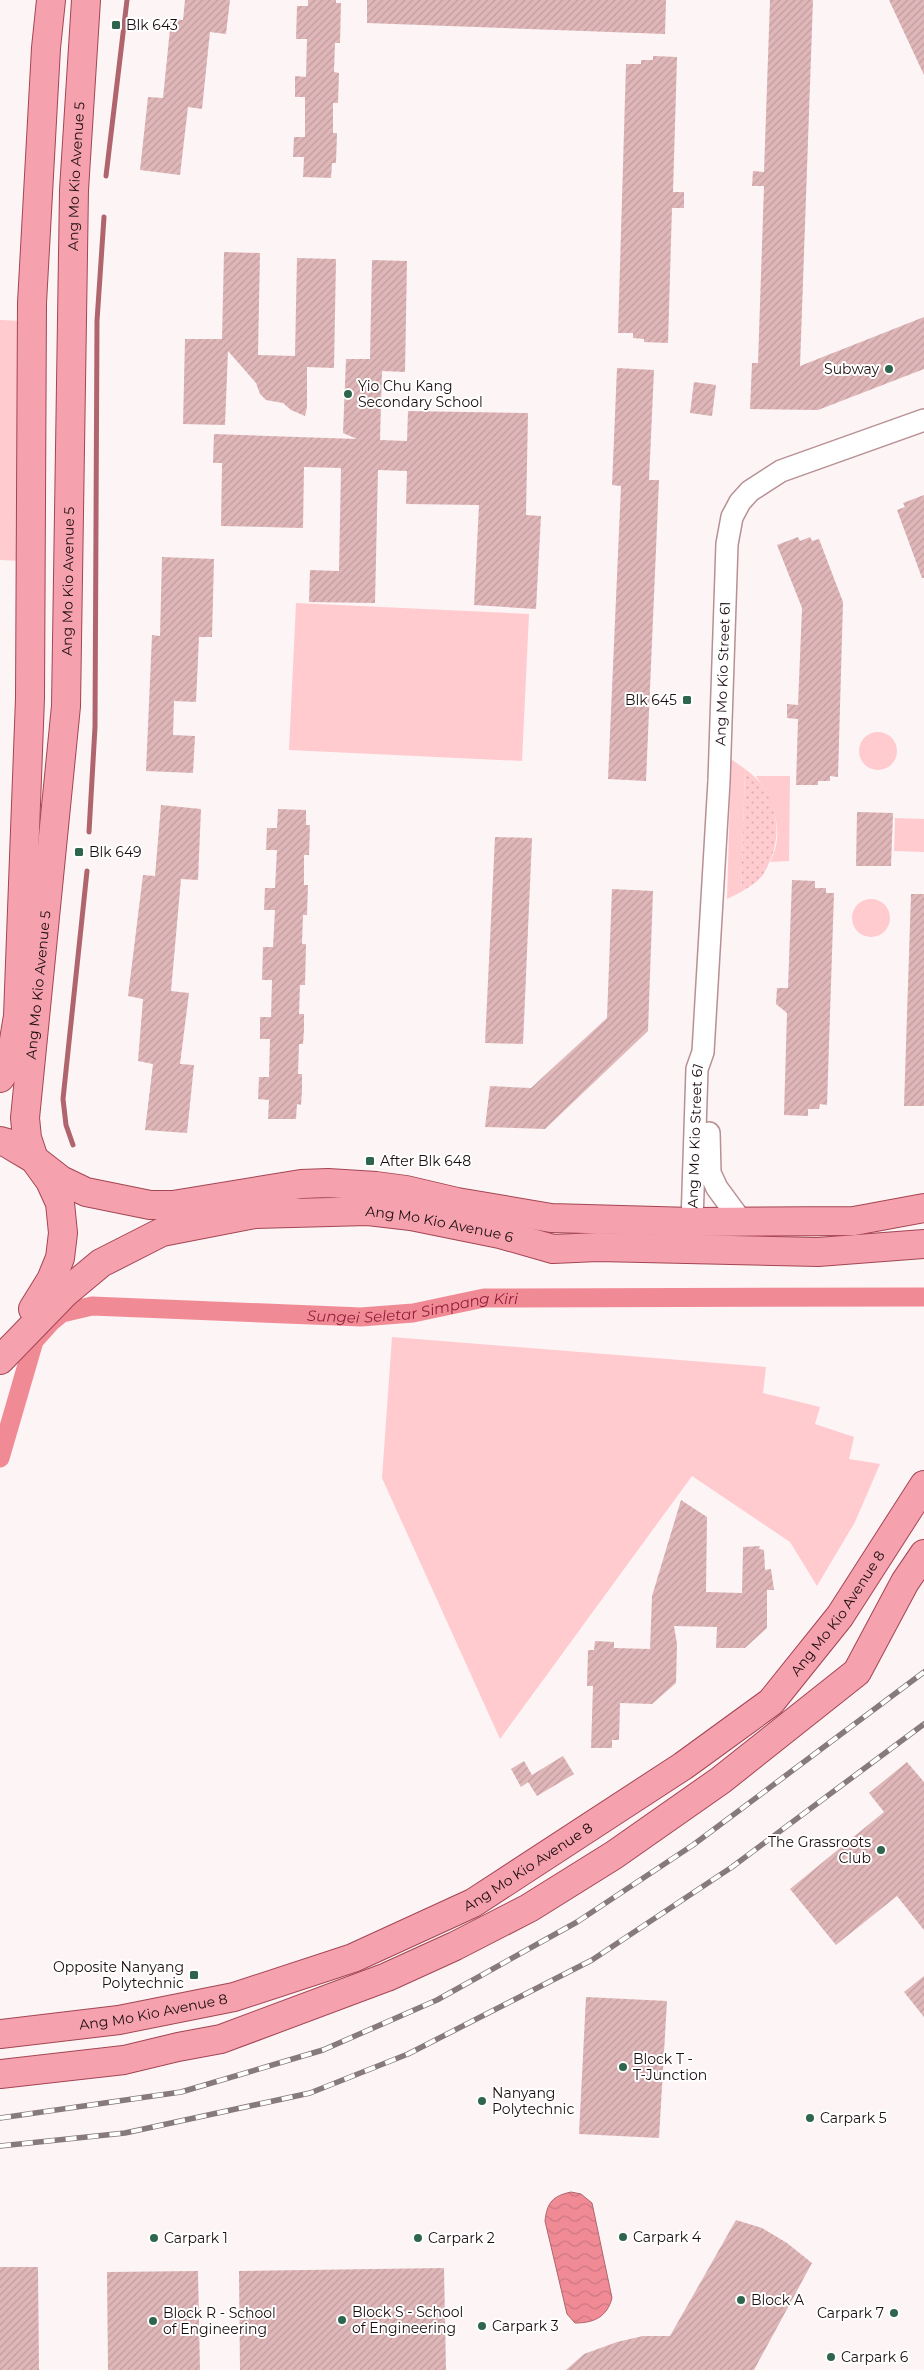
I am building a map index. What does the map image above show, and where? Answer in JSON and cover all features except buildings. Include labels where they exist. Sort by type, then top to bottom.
[{"type":"main road","name":"Ang Mo Kio Avenue 5","points":[[34,1159],[27,1138],[26,1124],[33,924],[30,698],[32,303],[46,48],[51,0]]},
{"type":"main road","name":"Ang Mo Kio Avenue 5","points":[[0,1078],[10,1064],[66,706],[74,190],[86,0]]},
{"type":"main road","points":[[27,1096],[46,1147],[63,1166],[108,1195]]},
{"type":"main road","name":"Ang Mo Kio Avenue 6","points":[[0,1141],[7,1143],[34,1159],[61,1180],[86,1192],[150,1205],[173,1205],[301,1184],[328,1183],[406,1190],[457,1202],[551,1218],[692,1222],[854,1221],[924,1208]]},
{"type":"main road","points":[[0,1360],[52,1280],[60,1258],[63,1233],[60,1203],[50,1181],[34,1159]]},
{"type":"main road","points":[[102,1263],[80,1256],[74,1249],[70,1237],[80,1208],[89,1201],[108,1195]]},
{"type":"main road","name":"Ang Mo Kio Avenue 6","points":[[0,1360],[65,1293],[102,1263],[162,1232],[256,1214],[368,1211],[412,1216],[500,1234],[553,1249],[598,1247],[818,1252],[924,1244]]},
{"type":"main road","name":"Ang Mo Kio Avenue 8","points":[[0,2034],[119,2020],[234,1997],[353,1958],[474,1903],[683,1766],[772,1702],[840,1616],[924,1484]]},
{"type":"main road","points":[[0,2074],[124,2060],[221,2039],[387,1977],[456,1946],[529,1908],[614,1855],[721,1780],[857,1672],[905,1582],[924,1554]]},
{"type":"street","name":"Ang Mo Kio Street 61","points":[[692,1222],[697,1069],[704,1052],[717,818],[727,544],[732,517],[740,502],[750,491],[781,471],[924,420]]},
{"type":"street","name":"Ang Mo Kio Street 61","points":[[704,1052],[711,1068],[710,1174],[717,1188],[742,1222]]},
{"type":"shaded area","points":[[0,320],[22,321],[21,561],[0,560]]},
{"type":"shaded area","points":[[296,603],[529,614],[522,761],[289,750]]},
{"type":"shaded area","points":[[878,732],[891,738],[897,751],[891,764],[878,770],[865,764],[859,751],[865,738]]},
{"type":"shaded area","points":[[731,759],[745,769],[741,892],[727,899]]},
{"type":"shaded area","points":[[745,769],[756,778],[770,800],[776,826],[776,839],[773,853],[764,874],[741,892]]},
{"type":"shaded area","points":[[756,776],[790,776],[789,861],[770,862],[775,850],[777,828],[768,796]]},
{"type":"shaded area","points":[[895,818],[924,819],[924,852],[894,851]]},
{"type":"shaded area","points":[[871,899],[884,905],[890,918],[884,931],[871,937],[858,931],[852,918],[858,905]]},
{"type":"shaded area","points":[[392,1337],[766,1367],[763,1393],[820,1407],[815,1424],[854,1437],[849,1459],[880,1464],[855,1522],[817,1586],[790,1542],[692,1476],[500,1739],[382,1478]]},
{"type":"water","points":[[571,2192],[581,2194],[592,2203],[612,2298],[607,2310],[599,2318],[582,2323],[575,2323],[567,2314],[545,2221],[547,2209],[552,2201]]},
{"type":"waterway","points":[[106,176],[127,0]]},
{"type":"waterway","points":[[89,832],[95,727],[97,321],[104,217]]},
{"type":"waterway","points":[[73,1145],[66,1125],[63,1099],[87,871]]},
{"type":"waterway","name":"Sungei Seletar Simpang Kiri","points":[[0,1458],[34,1341],[62,1313],[92,1306],[361,1317],[413,1313],[484,1298],[924,1297]]},
{"type":"waterway","name":"Sungei Seletar Simpang Kiri","points":[[156,1305],[166,1311]]},
{"type":"railway","points":[[0,2118],[181,2092],[323,2050],[437,2000],[577,1922],[693,1845],[924,1672]]},
{"type":"railway","points":[[0,2146],[125,2133],[310,2093],[408,2054],[592,1960],[732,1867],[924,1724]]},
{"type":"place","name":"Blk 643","points":[[116,25]]},
{"type":"place","name":"Subway","points":[[889,369]]},
{"type":"place","name":"Yio Chu Kang Secondary School","points":[[348,394]]},
{"type":"place","name":"Blk 645","points":[[687,700]]},
{"type":"place","name":"Blk 649","points":[[79,852]]},
{"type":"place","name":"After Blk 648","points":[[370,1161]]},
{"type":"place","name":"The Grassroots Club","points":[[881,1850]]},
{"type":"place","name":"Opposite Nanyang Polytechnic","points":[[194,1975]]},
{"type":"place","name":"Block T - T-Junction","points":[[623,2067]]},
{"type":"place","name":"Nanyang Polytechnic","points":[[482,2101]]},
{"type":"place","name":"Carpark 5","points":[[810,2118]]},
{"type":"place","name":"Carpark 4","points":[[623,2237]]},
{"type":"place","name":"Carpark 1","points":[[154,2238]]},
{"type":"place","name":"Carpark 2","points":[[418,2238]]},
{"type":"place","name":"Block A","points":[[741,2300]]},
{"type":"place","name":"Carpark 7","points":[[894,2313]]},
{"type":"place","name":"Block S - School of Engineering","points":[[342,2320]]},
{"type":"place","name":"Block R - School of Engineering","points":[[153,2321]]},
{"type":"place","name":"Carpark 3","points":[[482,2326]]},
{"type":"place","name":"Carpark 6","points":[[831,2357]]}]
